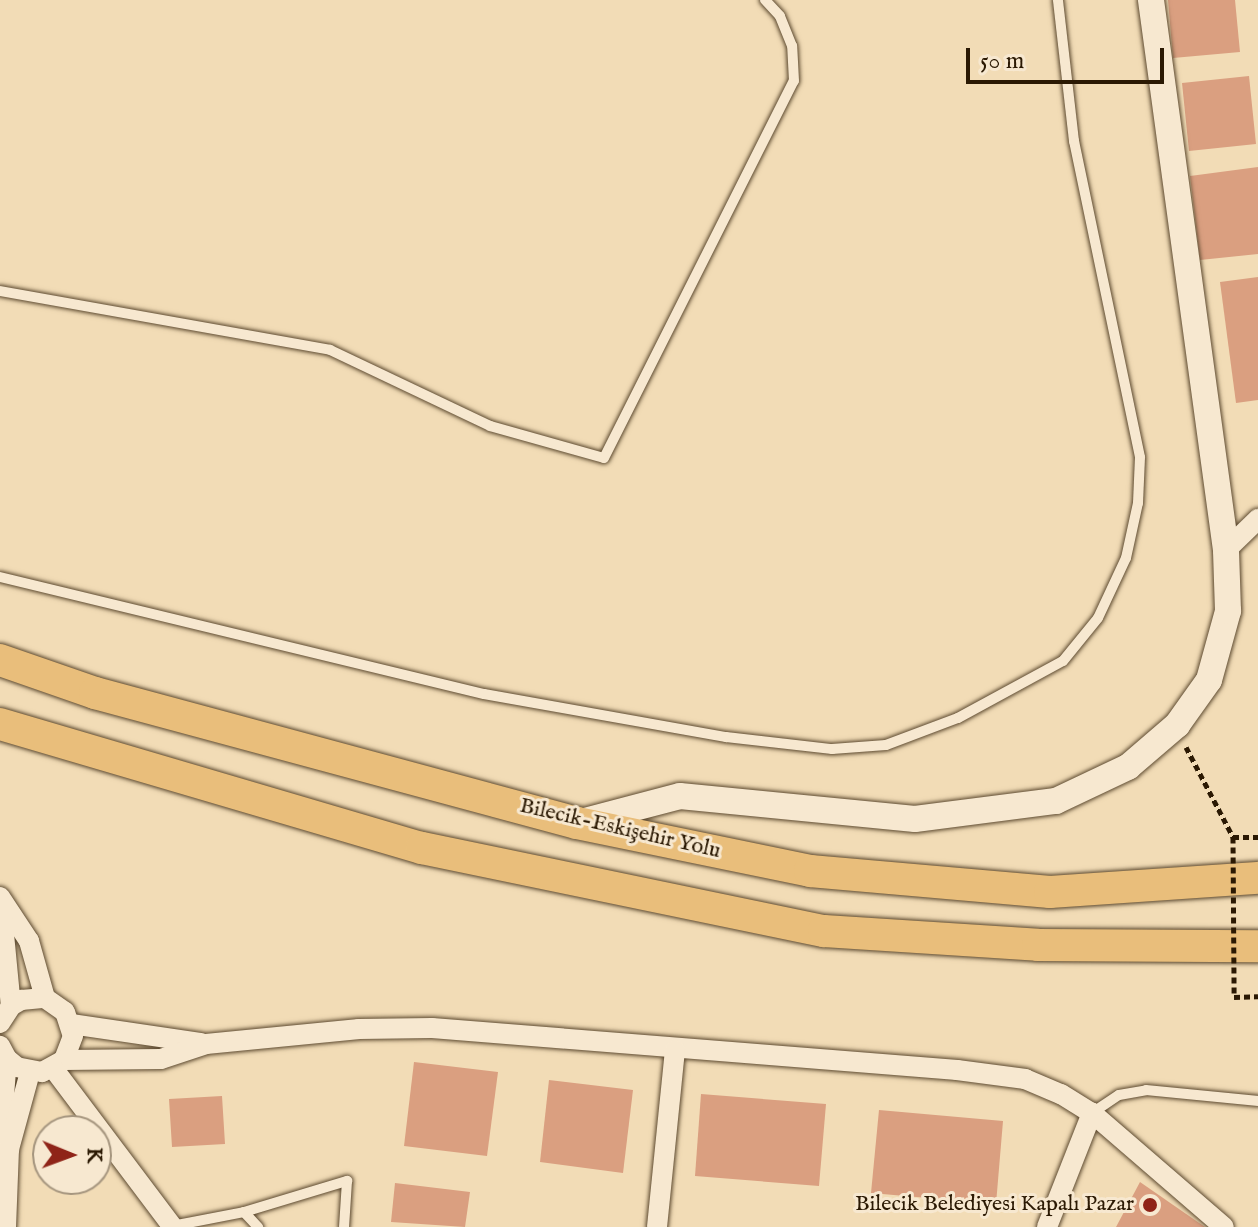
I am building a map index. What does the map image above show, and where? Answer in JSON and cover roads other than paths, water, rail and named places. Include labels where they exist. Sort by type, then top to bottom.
[{"type":"main road","name":"Bilecik-Eskişehir Yolu","points":[[0,660],[95,693],[577,823],[810,871],[1035,891],[1258,878]]},
{"type":"main road","points":[[0,724],[422,848],[824,931],[1038,945],[1258,946]]},
{"type":"street","points":[[577,823],[680,796],[915,819],[1056,801],[1128,767],[1167,733],[1209,680],[1228,611],[1226,550],[1151,0]]},
{"type":"street","points":[[1226,550],[1258,519]]},
{"type":"street","points":[[0,898],[29,941],[45,998]]},
{"type":"street","points":[[0,898],[5,1015]]},
{"type":"street","points":[[5,1015],[33,997],[45,998],[65,1012],[73,1036],[59,1064]]},
{"type":"street","points":[[71,1024],[206,1044]]},
{"type":"street","points":[[30,1072],[59,1064],[161,1059],[206,1044],[359,1029],[432,1028],[675,1050],[957,1070],[1025,1079],[1061,1094],[1092,1113],[1224,1227]]},
{"type":"street","points":[[657,1227],[675,1050]]},
{"type":"street","points":[[2,1051],[30,1072]]},
{"type":"street","points":[[2,1051],[2,1120],[9,1149]]},
{"type":"street","points":[[59,1064],[172,1226]]},
{"type":"street","points":[[6,1227],[9,1149],[30,1072]]},
{"type":"street","points":[[1047,1227],[1092,1113]]},
{"type":"lane","points":[[0,291],[330,350],[490,426],[604,458],[794,81],[792,46],[780,16],[765,0]]},
{"type":"lane","points":[[0,577],[484,694],[726,737],[832,749],[886,745],[958,718],[1063,661],[1104,606],[1126,558],[1138,503],[1140,457],[1074,141],[1058,0]]},
{"type":"lane","points":[[1092,1113],[1119,1095],[1146,1090],[1258,1101]]},
{"type":"lane","points":[[172,1226],[244,1212],[347,1181],[344,1227]]},
{"type":"lane","points":[[244,1212],[258,1227]]},
{"type":"place","name":"Bilecik Belediyesi Kapalı Pazar","points":[[1150,1205]]}]
